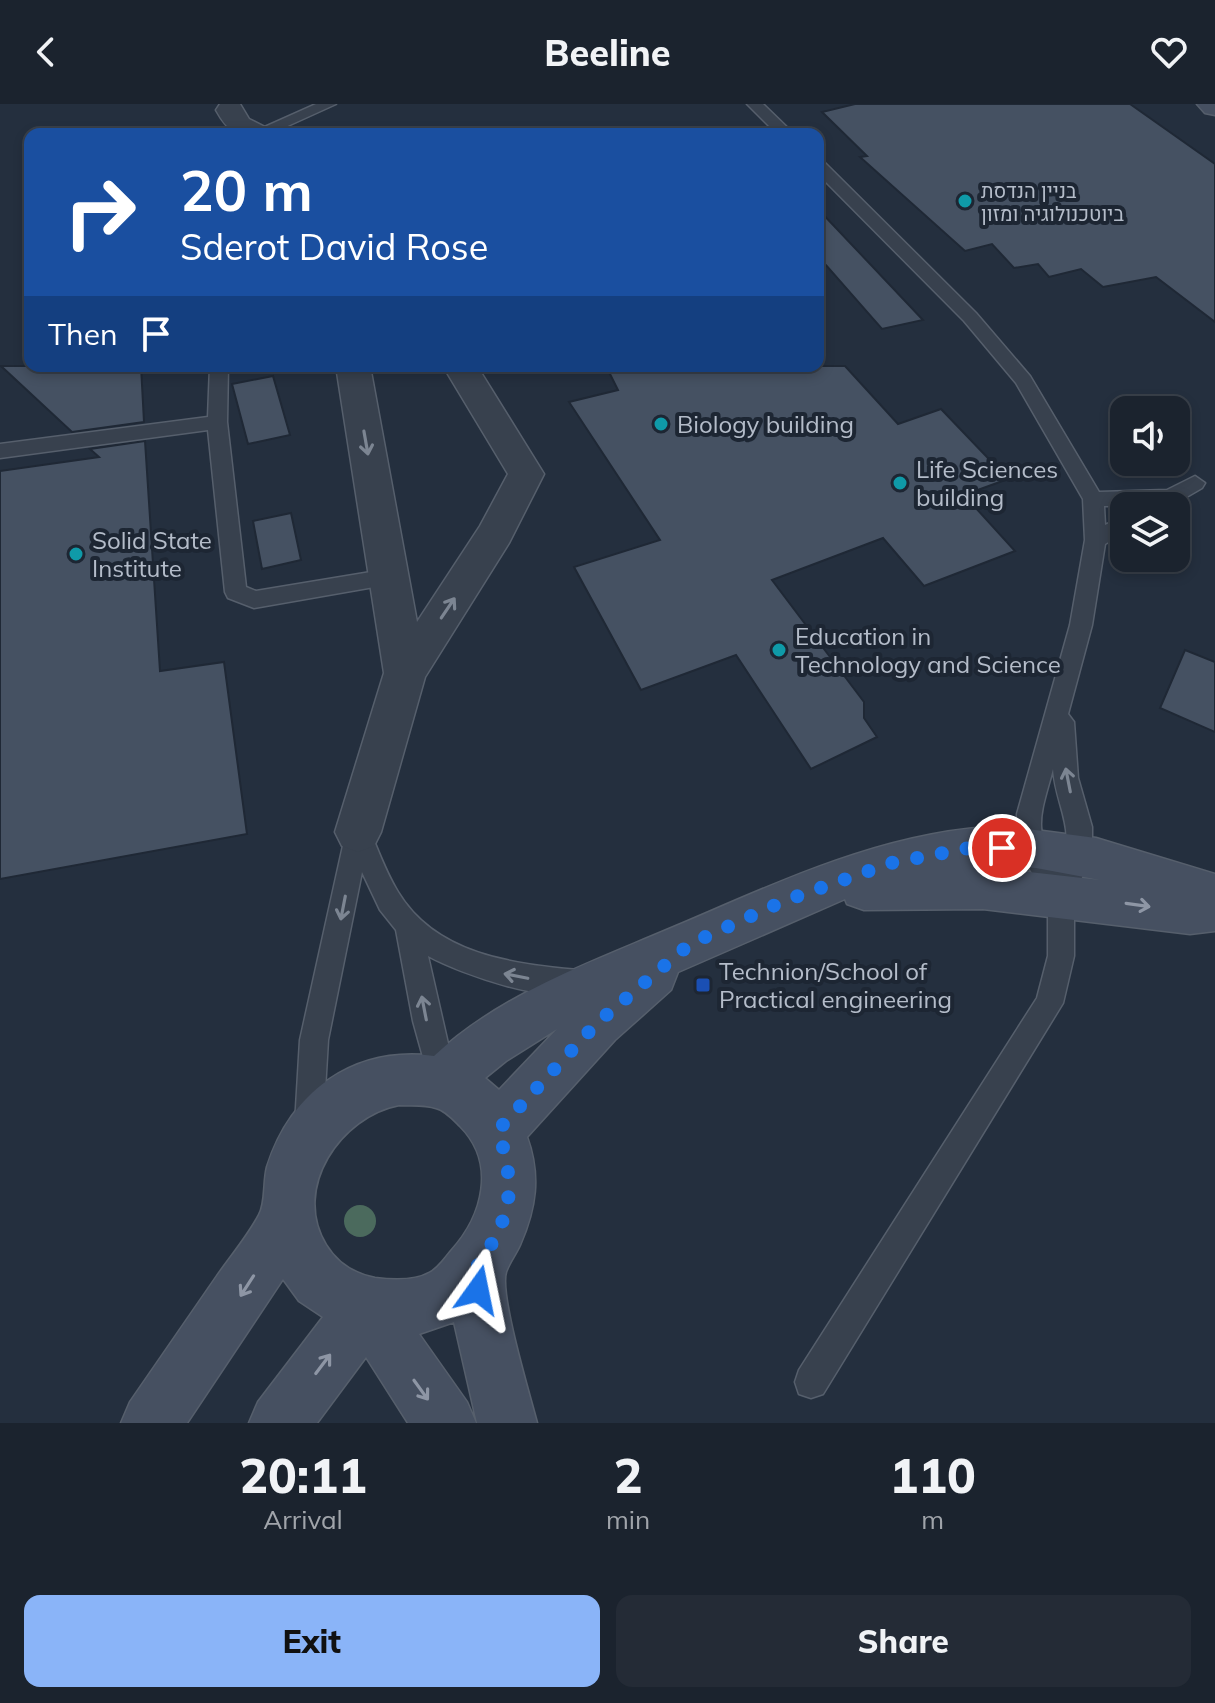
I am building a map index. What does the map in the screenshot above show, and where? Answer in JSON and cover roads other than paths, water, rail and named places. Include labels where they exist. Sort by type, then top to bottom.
[{"type":"street","points":[[230,110],[238,124],[246,128]]},
{"type":"street","points":[[354,372],[405,673]]},
{"type":"street","points":[[358,832],[405,673],[496,533],[526,474],[464,372]]},
{"type":"street","points":[[443,1083],[487,1043],[594,985],[817,889],[891,863],[974,847],[1030,849],[1070,875],[1190,912],[1215,910]]},
{"type":"street","points":[[817,889],[983,888],[1070,875],[1106,859],[1215,895]]},
{"type":"street","points":[[498,1130],[597,1023],[690,944]]},
{"type":"street","points":[[399,1079],[443,1083],[479,1106],[498,1130],[508,1163],[509,1199],[498,1236],[476,1268],[449,1294],[402,1308],[368,1307],[347,1300],[318,1280],[299,1252],[289,1220],[289,1186],[308,1137],[341,1102],[369,1086],[399,1079]]},
{"type":"street","points":[[151,1423],[289,1220]]},
{"type":"street","points":[[476,1268],[484,1333],[507,1423]]},
{"type":"street","points":[[279,1423],[368,1307]]},
{"type":"street","points":[[368,1307],[416,1384],[446,1423]]},
{"type":"lane","points":[[271,128],[329,104]]},
{"type":"lane","points":[[754,104],[780,128]]},
{"type":"lane","points":[[824,171],[955,301],[1023,380],[1093,499],[1095,540],[1081,625],[1029,814],[1030,849]]},
{"type":"lane","points":[[219,372],[217,422],[236,592],[254,600],[389,577]]},
{"type":"lane","points":[[0,451],[217,422]]},
{"type":"lane","points":[[1179,492],[1195,483]]},
{"type":"lane","points":[[1093,499],[1110,500]]},
{"type":"lane","points":[[1095,540],[1110,531]]},
{"type":"lane","points":[[811,1382],[1049,1003],[1061,956],[1070,875],[1080,827],[1066,778],[1061,704]]},
{"type":"lane","points":[[358,832],[394,909],[438,948],[474,966],[518,978],[594,985]]},
{"type":"lane","points":[[308,1137],[314,1040],[358,832]]},
{"type":"lane","points":[[408,924],[443,1083]]},
{"type":"place","name":"בניין הנדסת ביוטכנולוגיה ומזון","points":[[965,201]]},
{"type":"place","name":"Biology building","points":[[661,424]]},
{"type":"place","name":"Life Sciences building","points":[[900,483]]},
{"type":"place","name":"Solid State Institute","points":[[76,554]]},
{"type":"place","name":"Education in Technology and Science","points":[[779,650]]},
{"type":"place","name":"Technion/School of Practical engineering","points":[[703,985]]}]
